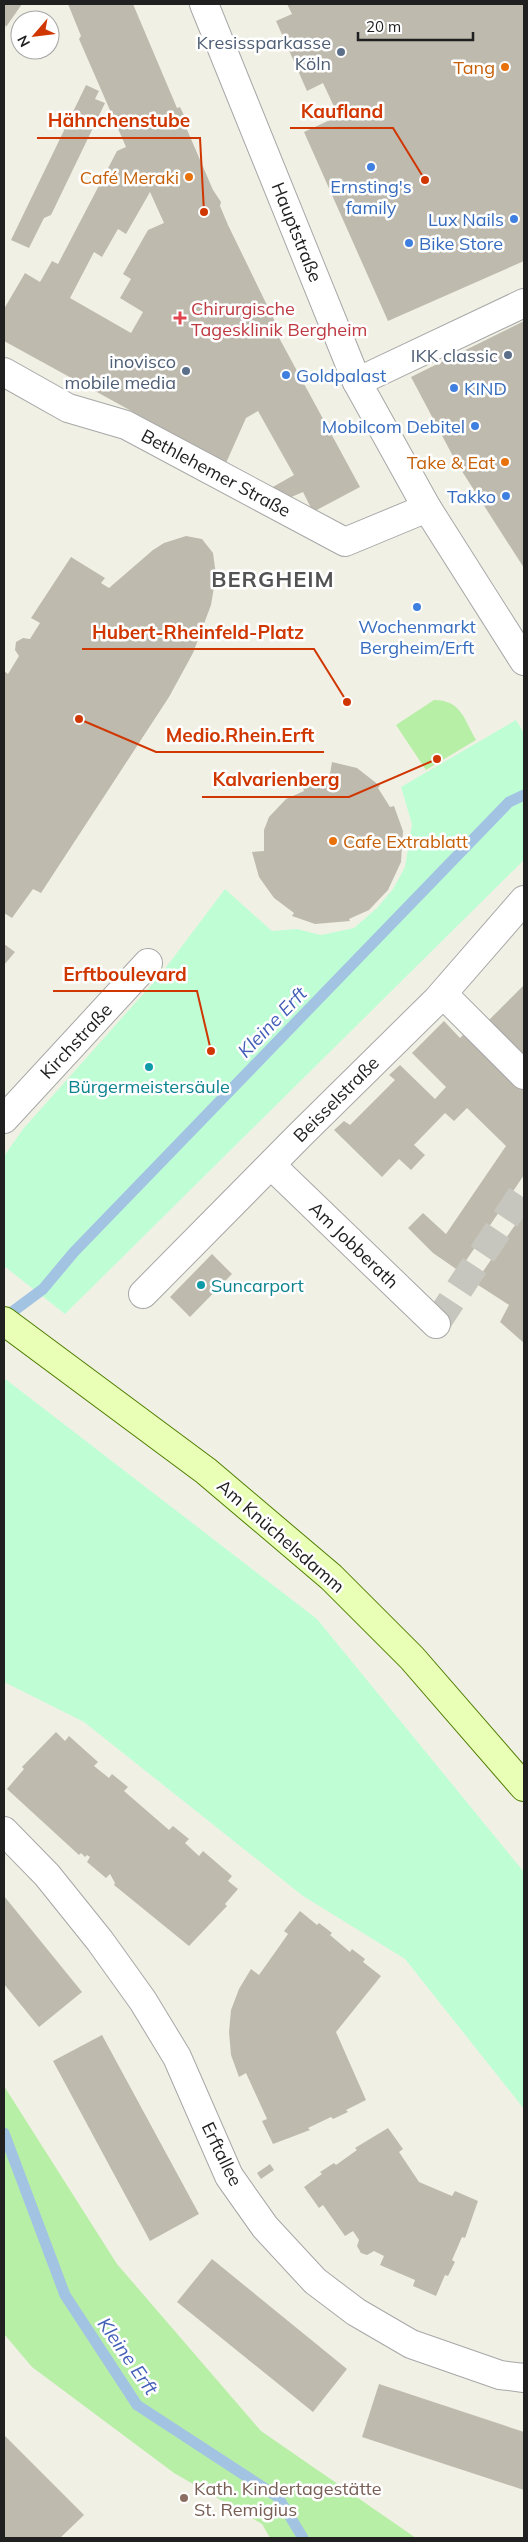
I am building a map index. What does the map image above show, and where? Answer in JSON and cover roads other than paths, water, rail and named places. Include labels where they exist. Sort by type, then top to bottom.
[{"type":"main road","name":"Am Knüchelsdamm","points":[[13,1328],[206,1471],[331,1577],[412,1658],[524,1787]]},
{"type":"street","name":"Hauptstraße","points":[[204,4],[357,382],[427,508],[524,660]]},
{"type":"street","points":[[357,382],[524,302]]},
{"type":"street","name":"Bethlehemer Straße","points":[[4,372],[68,408],[126,425],[345,542],[427,508]]},
{"type":"street","name":"Beisselstraße","points":[[143,1294],[442,994],[524,900]]},
{"type":"street","name":"Kirchstraße","points":[[4,1120],[148,963]]},
{"type":"street","points":[[442,994],[524,1075]]},
{"type":"street","name":"Am Jobberath","points":[[271,1165],[436,1324]]},
{"type":"street","name":"Erftallee","points":[[4,1830],[47,1875],[100,1941],[143,2001],[177,2057],[229,2176],[265,2227],[315,2281],[356,2312],[411,2344],[500,2375],[524,2378]]},
{"type":"waterway","name":"Kleine Erft","points":[[4,1318],[43,1289],[74,1252],[509,802],[524,795]]},
{"type":"waterway","name":"Kleine Erft","points":[[4,2133],[65,2295],[137,2405],[278,2497],[303,2538]]},
{"type":"tunnel","points":[[436,1324],[524,1191]]},
{"type":"place","name":"Kresissparkasse Köln","points":[[341,52]]},
{"type":"place","name":"Tang","points":[[505,67]]},
{"type":"place","name":"Ernsting's family","points":[[371,167]]},
{"type":"place","name":"Café Meraki","points":[[189,177]]},
{"type":"place","name":"Kaufland","points":[[425,180]]},
{"type":"place","name":"Hähnchenstube","points":[[204,212]]},
{"type":"place","name":"Lux Nails","points":[[514,219]]},
{"type":"place","name":"Bike Store","points":[[409,243]]},
{"type":"place","name":"Chirurgische Tagesklinik Bergheim","points":[[180,318]]},
{"type":"place","name":"IKK classic","points":[[508,355]]},
{"type":"place","name":"inovisco mobile media","points":[[186,371]]},
{"type":"place","name":"Goldpalast","points":[[286,375]]},
{"type":"place","name":"KIND","points":[[454,388]]},
{"type":"place","name":"Mobilcom Debitel","points":[[475,426]]},
{"type":"place","name":"Take & Eat","points":[[505,462]]},
{"type":"place","name":"Takko","points":[[506,496]]},
{"type":"place","name":"Wochenmarkt Bergheim/Erft","points":[[417,607]]},
{"type":"place","name":"Hubert-Rheinfeld-Platz","points":[[347,702]]},
{"type":"place","name":"Medio.Rhein.Erft","points":[[79,719]]},
{"type":"place","name":"Kalvarienberg","points":[[437,759]]},
{"type":"place","name":"Cafe Extrablatt","points":[[333,841]]},
{"type":"place","name":"Erftboulevard","points":[[211,1051]]},
{"type":"place","name":"Bürgermeistersäule","points":[[149,1067]]},
{"type":"place","name":"Suncarport","points":[[201,1285]]},
{"type":"place","name":"Kath. Kindertagestätte St. Remigius","points":[[184,2498]]},
{"type":"district","name":"BERGHEIM","points":[[273,579]]}]
